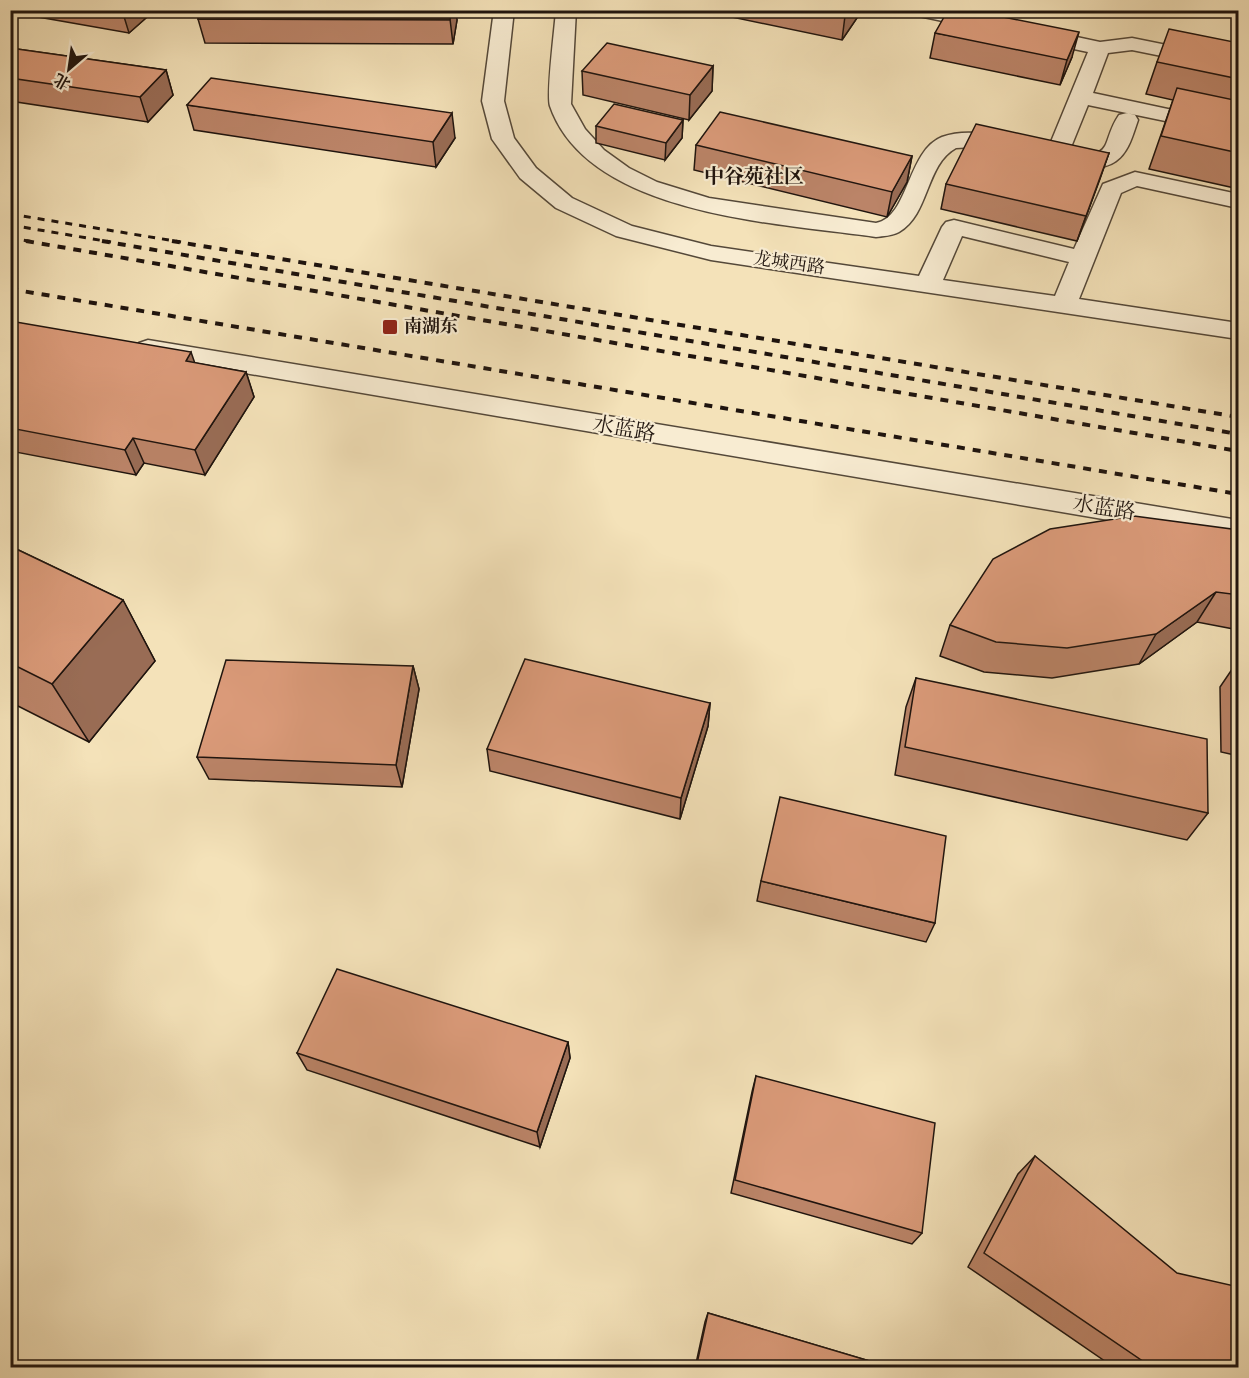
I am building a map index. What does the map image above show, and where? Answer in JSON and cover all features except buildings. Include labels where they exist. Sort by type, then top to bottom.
[{"type":"street","name":"龙城西路","points":[[504,10],[494,101],[503,139],[528,173],[564,203],[624,231],[711,253],[1239,331]]},
{"type":"street","points":[[566,10],[560,104],[565,117],[591,149],[628,178],[679,199],[710,206],[876,230],[890,228],[901,218],[934,157],[947,143],[961,141],[989,143],[1087,162],[1103,160],[1114,153],[1127,120]]},
{"type":"street","points":[[657,10],[674,10]]},
{"type":"street","points":[[919,10],[1011,20],[1100,48],[1132,44],[1226,63],[1239,62]]},
{"type":"street","points":[[1056,157],[1100,48]]},
{"type":"street","points":[[1082,97],[1239,130]]},
{"type":"street","points":[[1064,304],[1111,189],[1135,179],[1239,201]]},
{"type":"street","points":[[928,284],[954,227],[1083,258]]},
{"type":"street","name":"水蓝路","points":[[125,345],[1239,531]]},
{"type":"railway","points":[[10,214],[181,242]]},
{"type":"railway","points":[[10,225],[111,242]]},
{"type":"railway","points":[[10,238],[34,242]]},
{"type":"railway","points":[[26,241],[1238,451]]},
{"type":"railway","points":[[102,241],[1238,434]]},
{"type":"railway","points":[[172,241],[1238,417]]},
{"type":"railway","points":[[10,289],[1238,494]]},
{"type":"place","name":"南湖东","points":[[390,327]]},
{"type":"district","name":"中谷苑社区","points":[[754,177]]}]
